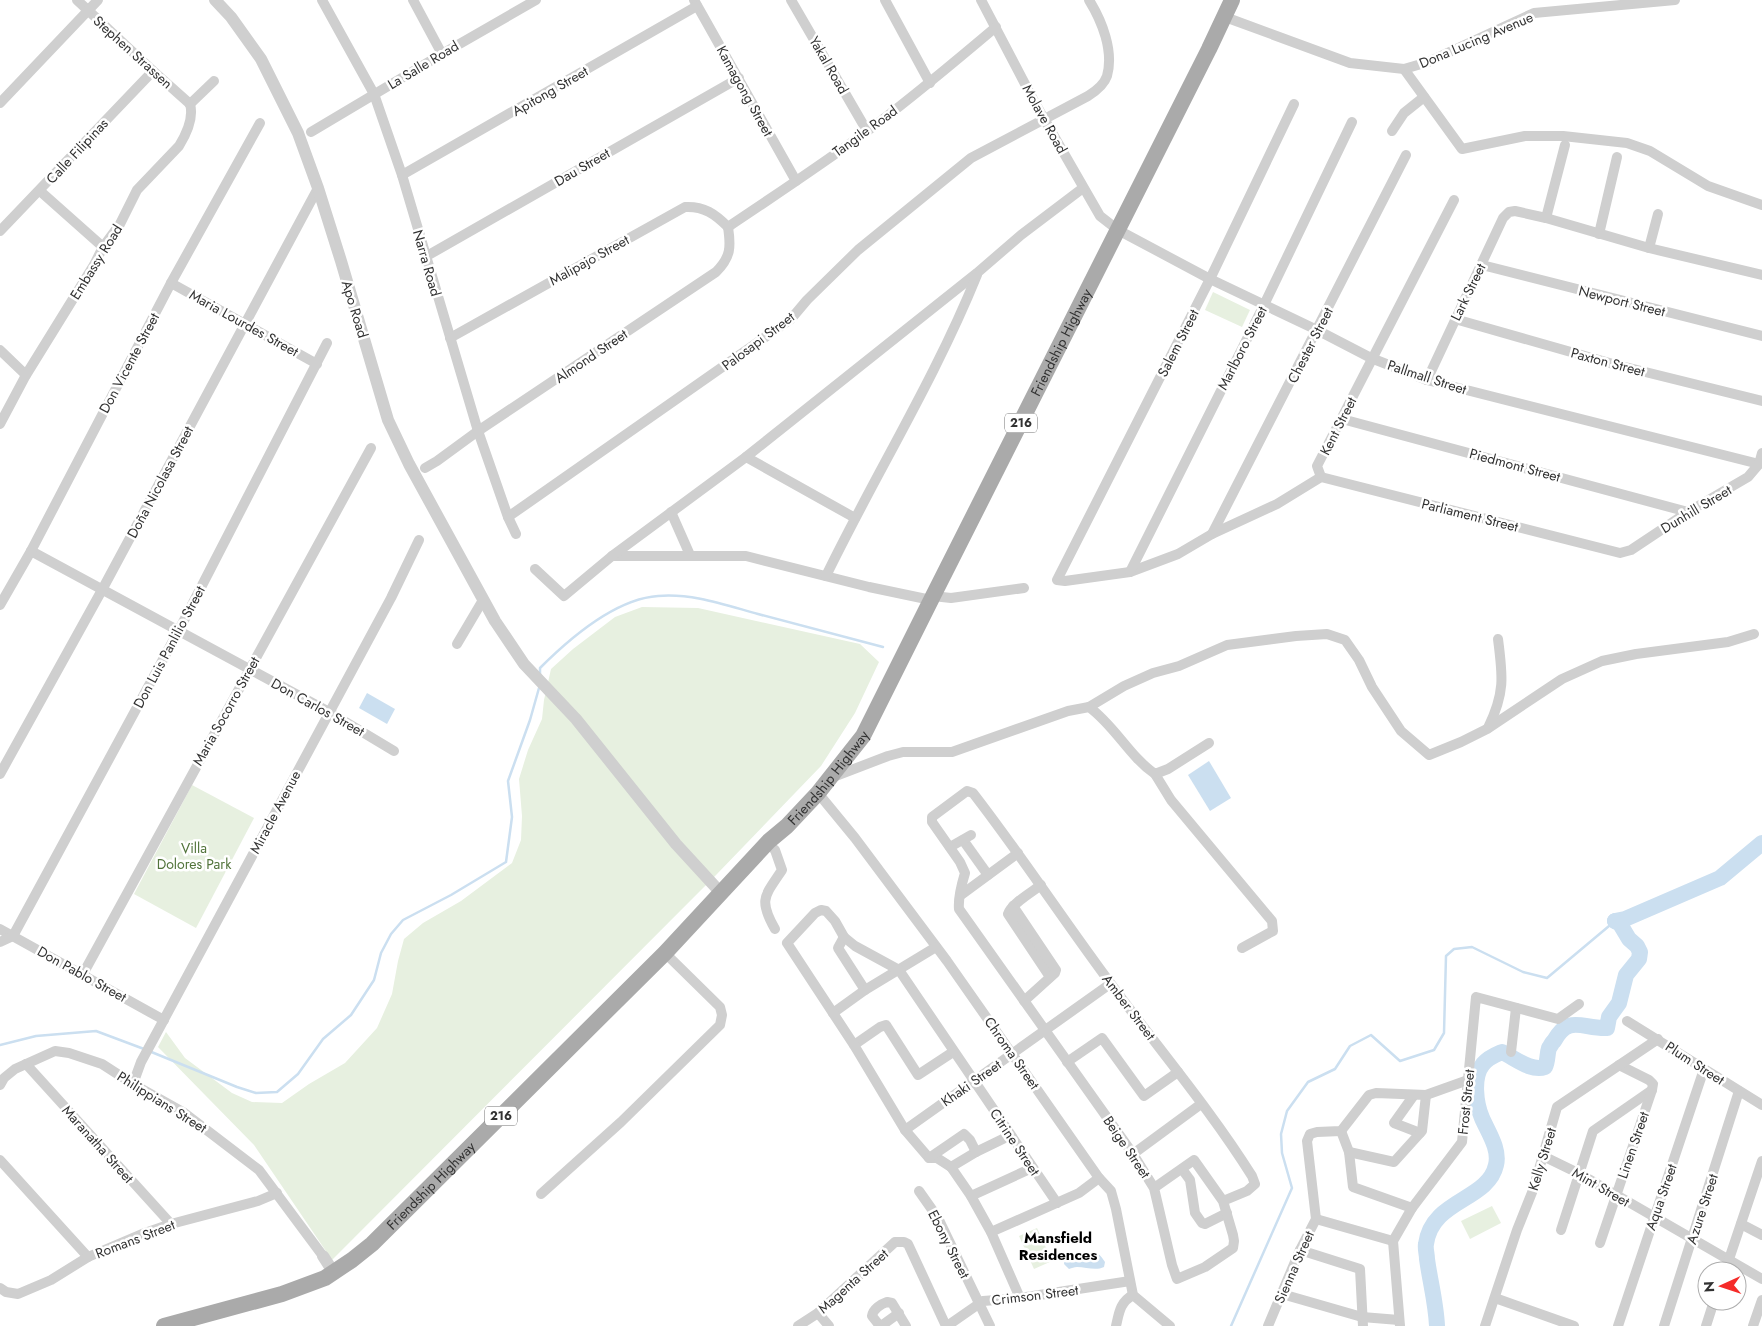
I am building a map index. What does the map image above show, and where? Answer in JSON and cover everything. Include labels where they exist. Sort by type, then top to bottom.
[{"type":"main road","name":"Friendship Highway","points":[[164,1326],[282,1294],[325,1278],[372,1244],[665,953],[767,843],[787,826],[832,778],[863,736],[896,674],[932,598],[1232,0]]},
{"type":"street","name":"Stephen Strassen","points":[[77,0],[190,104]]},
{"type":"street","points":[[0,103],[98,0]]},
{"type":"street","name":"Apo Road","points":[[215,0],[231,18],[261,59],[298,133],[318,188],[388,420],[409,464],[483,600],[524,664],[576,719],[676,844],[721,894]]},
{"type":"street","name":"Narra Road","points":[[322,0],[374,94],[402,175],[478,431],[508,517],[516,534]]},
{"type":"street","points":[[413,0],[442,54]]},
{"type":"street","name":"La Salle Road","points":[[311,132],[536,0]]},
{"type":"street","name":"Yakal Road","points":[[791,0],[867,131]]},
{"type":"street","points":[[885,0],[930,83]]},
{"type":"street","name":"Molave Road","points":[[981,0],[1035,104],[1046,119],[1083,188],[1100,216],[1118,230]]},
{"type":"street","name":"Palosapi Street","points":[[508,517],[791,319],[807,300],[858,250],[971,158],[1046,119],[1099,88],[1106,77],[1109,58],[1104,32],[1089,0]]},
{"type":"street","name":"Dona Lucing Avenue","points":[[1225,17],[1350,63],[1404,69],[1428,62],[1534,13],[1674,0]]},
{"type":"street","name":"Kamagong Street","points":[[696,3],[796,181]]},
{"type":"street","name":"Apitong Street","points":[[402,175],[696,3]]},
{"type":"street","name":"Tangile Road","points":[[728,227],[867,131],[930,83],[996,27]]},
{"type":"street","points":[[1404,69],[1462,149],[1525,136],[1563,136],[1627,143],[1650,151],[1708,186],[1762,206]]},
{"type":"street","name":"Calle Filipinas","points":[[0,231],[152,71]]},
{"type":"street","name":"Dau Street","points":[[425,257],[738,78]]},
{"type":"street","points":[[190,104],[214,81]]},
{"type":"street","points":[[1392,132],[1404,112],[1424,97]]},
{"type":"street","name":"Embassy Road","points":[[0,424],[26,375],[94,265],[103,247],[120,224],[129,203],[142,183],[179,146],[192,116],[190,104]]},
{"type":"street","name":"Salem Street","points":[[1130,572],[1072,580],[1057,580],[1210,279],[1294,104]]},
{"type":"street","name":"Don Vicente Street","points":[[0,605],[171,283],[260,122]]},
{"type":"street","name":"Marlboro Street","points":[[1130,572],[1264,305],[1352,122]]},
{"type":"street","points":[[1565,145],[1546,218],[1649,248],[1762,275]]},
{"type":"street","name":"Chester Street","points":[[1212,534],[1406,155]]},
{"type":"street","points":[[1599,234],[1617,156]]},
{"type":"street","name":"Doña Nicolasa Street","points":[[0,774],[102,590],[318,188]]},
{"type":"street","points":[[535,569],[564,596],[612,556],[746,457],[956,290],[1021,235],[1083,188]]},
{"type":"street","points":[[40,190],[103,247]]},
{"type":"street","name":"Kent Street","points":[[1321,477],[1317,466],[1454,200]]},
{"type":"street","name":"Malipajo Street","points":[[450,338],[685,207],[694,206],[714,213],[728,227]]},
{"type":"street","name":"Lark Street","points":[[1426,380],[1503,218],[1509,212],[1515,211],[1546,218]]},
{"type":"street","points":[[1649,248],[1658,214]]},
{"type":"street","name":"Almond Street","points":[[425,468],[716,272],[724,264],[729,254],[730,237],[728,227]]},
{"type":"street","name":"Pallmall Street","points":[[1118,230],[1210,279],[1371,358],[1426,380],[1759,464]]},
{"type":"street","name":"Newport Street","points":[[1482,265],[1762,336]]},
{"type":"street","points":[[826,576],[854,518],[918,398],[966,300],[977,273]]},
{"type":"street","name":"Maria Lourdes Street","points":[[171,283],[317,364]]},
{"type":"street","points":[[956,290],[966,300]]},
{"type":"street","name":"Paxton Street","points":[[1454,319],[1613,364],[1762,401]]},
{"type":"street","name":"Don Luis Panlilio Street","points":[[12,936],[179,630],[327,342]]},
{"type":"street","points":[[0,350],[26,375]]},
{"type":"street","name":"Piedmont Street","points":[[1342,419],[1688,512]]},
{"type":"street","name":"Maria Socorro Street","points":[[82,974],[371,448]]},
{"type":"street","points":[[1759,464],[1762,453]]},
{"type":"street","points":[[746,457],[854,518]]},
{"type":"street","name":"Dunhill Street","points":[[1620,553],[1631,550],[1688,512],[1748,477],[1759,464]]},
{"type":"street","points":[[1130,572],[1178,554],[1212,534],[1277,504],[1321,477]]},
{"type":"street","name":"Parliament Street","points":[[1321,477],[1620,553]]},
{"type":"street","points":[[671,512],[690,555]]},
{"type":"street","name":"Miracle Avenue","points":[[133,1084],[141,1062],[391,598],[419,540]]},
{"type":"street","name":"Don Carlos Street","points":[[30,551],[329,712],[394,751]]},
{"type":"street","points":[[612,556],[746,556],[869,587],[932,598],[951,598],[1024,588]]},
{"type":"street","points":[[457,644],[483,600]]},
{"type":"street","points":[[832,778],[903,752],[952,752],[1068,711],[1089,707],[1124,686],[1153,672],[1180,666],[1227,645],[1327,634],[1346,640],[1359,660],[1372,687],[1401,731],[1429,755],[1462,742],[1562,679],[1602,661],[1636,654],[1728,642],[1754,634]]},
{"type":"street","points":[[1487,728],[1497,709],[1502,684],[1498,639]]},
{"type":"street","points":[[1089,707],[1103,718],[1137,758],[1155,774],[1172,800],[1272,922],[1273,931],[1242,948]]},
{"type":"street","points":[[1155,774],[1168,769],[1209,743]]},
{"type":"street","name":"Amber Street","points":[[1046,1030],[959,909],[958,901],[961,896],[961,886],[965,872],[932,822],[932,817],[967,791],[976,796],[1110,984],[1178,1072],[1247,1168],[1255,1184],[1222,1201]]},
{"type":"street","name":"Chroma Street","points":[[818,793],[855,838],[936,947],[1110,1191],[1116,1210],[1133,1295]]},
{"type":"street","points":[[950,847],[967,838],[988,875]]},
{"type":"street","points":[[767,843],[775,850],[782,870],[766,892],[767,916],[775,930]]},
{"type":"street","points":[[961,896],[1018,853]]},
{"type":"street","points":[[1024,1001],[1056,970],[1013,906],[1041,885]]},
{"type":"street","points":[[899,970],[855,946],[844,937],[826,910],[816,913],[787,943],[854,1045],[905,1130],[929,1158],[937,1158],[951,1167],[971,1196],[991,1232],[1020,1298]]},
{"type":"street","name":"Don Pablo Street","points":[[0,928],[164,1020]]},
{"type":"street","points":[[0,942],[12,936]]},
{"type":"street","points":[[844,937],[838,948],[864,990]]},
{"type":"street","points":[[833,1013],[864,990],[936,947]]},
{"type":"street","points":[[541,1194],[620,1122],[720,1025],[722,1015],[720,1007],[665,953]]},
{"type":"street","name":"Citrine Street","points":[[899,970],[1057,1203]]},
{"type":"street","name":"Khaki Street","points":[[905,1130],[1110,984]]},
{"type":"street","name":"Frost Street","points":[[1393,1241],[1412,1208],[1462,1142],[1476,997],[1558,1019],[1579,1004]]},
{"type":"street","points":[[1511,1052],[1516,1008]]},
{"type":"street","name":"Plum Street","points":[[1627,1021],[1762,1105]]},
{"type":"street","points":[[854,1045],[886,1025],[918,1075],[953,1052]]},
{"type":"street","name":"Beige Street","points":[[1046,1030],[1133,1154],[1154,1188],[1177,1279],[1205,1267],[1233,1248],[1233,1235],[1226,1213]]},
{"type":"street","points":[[1067,1062],[1102,1038],[1144,1096],[1178,1072]]},
{"type":"street","name":"Kelly Street","points":[[1485,1326],[1517,1230],[1533,1190],[1557,1108],[1658,1039]]},
{"type":"street","name":"Philippians Street","points":[[0,1085],[4,1078],[15,1069],[55,1051],[69,1053],[102,1064],[183,1112],[259,1170],[334,1273]]},
{"type":"street","name":"Maranatha Street","points":[[26,1064],[171,1224]]},
{"type":"street","points":[[1562,1230],[1593,1131],[1652,1090],[1653,1084],[1649,1080],[1619,1065]]},
{"type":"street","name":"Aqua Street","points":[[1618,1326],[1704,1069]]},
{"type":"street","points":[[1412,1208],[1353,1187],[1349,1152],[1341,1131],[1369,1095],[1376,1093],[1426,1095],[1468,1080]]},
{"type":"street","name":"Linen Street","points":[[1600,1243],[1652,1090]]},
{"type":"street","name":"Azure Street","points":[[1664,1326],[1739,1091]]},
{"type":"street","points":[[1414,1095],[1394,1122],[1420,1133]]},
{"type":"street","points":[[1349,1152],[1394,1162],[1422,1131],[1426,1095]]},
{"type":"street","points":[[1133,1154],[1201,1104]]},
{"type":"street","name":"Sienna Street","points":[[1268,1326],[1300,1250],[1316,1218],[1307,1141],[1310,1134],[1341,1131]]},
{"type":"street","points":[[929,1158],[964,1134],[970,1140],[976,1152]]},
{"type":"street","points":[[951,1167],[976,1152],[1011,1136]]},
{"type":"street","name":"Mint Street","points":[[1543,1156],[1580,1174],[1762,1278]]},
{"type":"street","points":[[0,1160],[88,1258]]},
{"type":"street","points":[[1154,1188],[1194,1160],[1222,1201],[1226,1213],[1205,1224],[1202,1223],[1195,1213],[1190,1180],[1182,1169]]},
{"type":"street","points":[[1728,1260],[1762,1161]]},
{"type":"street","points":[[971,1196],[1032,1168]]},
{"type":"street","points":[[991,1232],[1079,1193],[1099,1178]]},
{"type":"street","name":"Ebony Street","points":[[919,1191],[938,1218],[990,1326]]},
{"type":"street","name":"Romans Street","points":[[0,1288],[6,1292],[18,1294],[51,1280],[88,1258],[142,1234],[171,1224],[241,1206],[277,1193]]},
{"type":"street","points":[[1282,1294],[1362,1321],[1400,1323],[1393,1241],[1316,1218]]},
{"type":"street","points":[[1741,1224],[1762,1235]]},
{"type":"street","name":"Magenta Street","points":[[798,1326],[818,1313],[895,1242],[904,1242],[908,1244],[946,1326]]},
{"type":"street","points":[[1300,1250],[1360,1269],[1362,1321]]},
{"type":"street","name":"Crimson Street","points":[[946,1326],[983,1301],[1020,1298],[1130,1281]]},
{"type":"street","points":[[1115,1326],[1122,1305],[1126,1299],[1133,1295],[1170,1326]]},
{"type":"street","points":[[1495,1298],[1574,1326]]},
{"type":"street","points":[[1753,1326],[1762,1300]]},
{"type":"street","points":[[899,1312],[881,1326],[872,1316],[873,1311],[885,1302],[892,1303],[899,1312],[906,1326]]},
{"type":"street","points":[[1706,1326],[1711,1311]]},
{"type":"street","points":[[818,1313],[829,1326]]},
{"type":"green space","points":[[1213,292],[1250,310],[1242,327],[1205,310]]},
{"type":"green space","points":[[642,607],[698,608],[860,644],[879,662],[855,713],[821,766],[717,874],[332,1260],[254,1145],[158,1047],[166,1032],[185,1058],[232,1093],[252,1102],[282,1103],[309,1084],[345,1063],[377,1028],[392,994],[404,939],[423,923],[461,901],[512,863],[521,840],[522,816],[519,779],[528,750],[542,719],[551,669],[573,649],[615,617]]},
{"type":"green space","name":"Villa Dolores Park","points":[[192,785],[254,818],[196,928],[134,894]]},
{"type":"green space","points":[[1492,1206],[1501,1223],[1470,1239],[1461,1221]]},
{"type":"green space","points":[[1037,1228],[1052,1261],[1034,1269],[1019,1236]]},
{"type":"water","points":[[367,693],[395,709],[387,724],[359,708]]},
{"type":"water","points":[[1209,761],[1231,798],[1210,811],[1188,775]]},
{"type":"water","points":[[1076,1252],[1082,1252],[1086,1255],[1099,1254],[1105,1262],[1104,1267],[1094,1269],[1076,1267],[1069,1269],[1064,1264],[1065,1258]]},
{"type":"waterway","points":[[540,675],[540,668],[594,622],[626,604],[658,596],[683,596],[708,600],[883,647]]},
{"type":"waterway","points":[[149,1051],[256,1093],[277,1092],[298,1074],[323,1039],[351,1015],[374,980],[381,953],[391,934],[403,920],[451,895],[506,862],[512,817],[508,781],[530,720],[539,688]]},
{"type":"waterway","points":[[1615,921],[1625,919],[1720,878],[1762,843]]},
{"type":"waterway","points":[[1231,1326],[1292,1188],[1282,1153],[1281,1134],[1287,1111],[1308,1082],[1335,1069],[1350,1046],[1371,1035],[1400,1061],[1434,1050],[1444,1033],[1446,956],[1454,949],[1472,947],[1523,972],[1547,978],[1615,921]]},
{"type":"waterway","points":[[1437,1326],[1426,1247],[1430,1229],[1438,1218],[1449,1209],[1483,1186],[1491,1177],[1496,1165],[1495,1147],[1478,1105],[1476,1083],[1480,1069],[1492,1056],[1502,1052],[1534,1068],[1545,1067],[1549,1048],[1565,1028],[1571,1025],[1607,1028],[1609,1017],[1619,1003],[1626,975],[1639,959],[1640,952],[1620,924],[1615,921]]},
{"type":"waterway","points":[[0,1045],[36,1036],[96,1031],[144,1049]]},
{"type":"district","name":"Mansfield Residences","points":[[1058,1246]]}]
